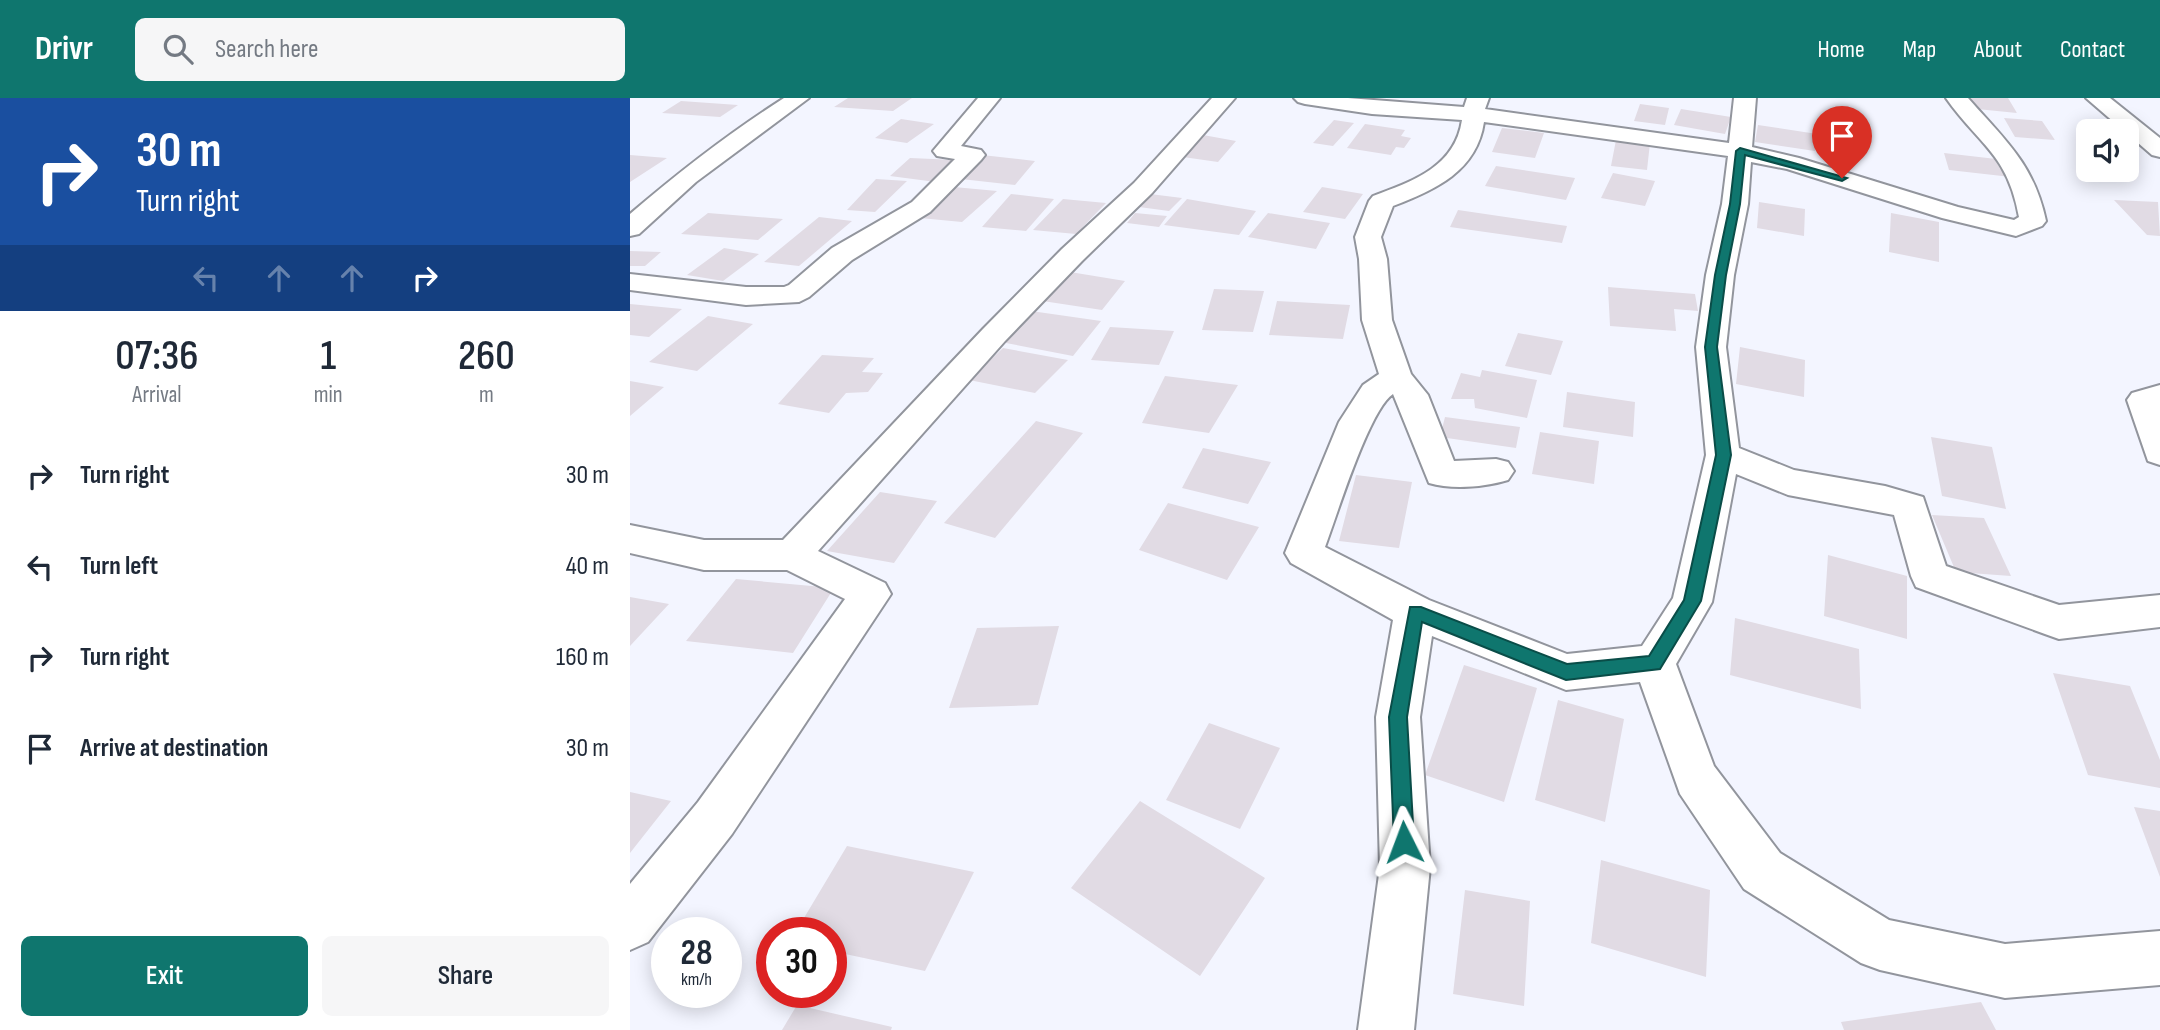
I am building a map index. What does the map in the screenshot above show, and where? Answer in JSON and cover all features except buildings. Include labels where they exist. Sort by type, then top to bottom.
[{"type":"street","points":[[630,228],[687,177],[739,137],[798,98]]},
{"type":"street","points":[[630,282],[746,296],[781,297],[799,291],[842,254],[921,206],[973,155],[945,151],[989,98]]},
{"type":"street","points":[[792,555],[994,335],[1072,255],[1143,188],[1185,138],[1224,98]]},
{"type":"street","points":[[1305,98],[1372,108],[1475,106],[1740,151],[1804,166],[1951,213],[2016,228],[2033,221],[2029,192],[2006,151],[1957,98]]},
{"type":"street","points":[[1654,663],[1692,601],[1723,455],[1711,347],[1720,275],[1735,204],[1745,98]]},
{"type":"street","points":[[2097,98],[2160,150]]},
{"type":"street","points":[[1475,106],[1470,136],[1455,162],[1432,180],[1381,201],[1368,237],[1373,259],[1377,320],[1396,378],[1412,395],[1441,474],[1496,471]]},
{"type":"street","points":[[1396,378],[1374,391],[1356,422],[1304,553],[1415,612],[1566,672],[1654,663]]},
{"type":"street","points":[[2160,395],[2143,400],[2160,453]]},
{"type":"street","points":[[1723,455],[1788,482],[1910,506],[1930,576],[2059,622],[2160,611]]},
{"type":"street","points":[[630,539],[704,555],[792,555],[871,594],[715,818],[630,924]]},
{"type":"street","points":[[1386,1030],[1405,867],[1398,717],[1415,612]]},
{"type":"street","points":[[1654,663],[1696,779],[1762,871],[1880,944],[2005,971],[2160,958]]},
{"type":"route","points":[[1404,842],[1398,717],[1415,612],[1566,672],[1654,663],[1692,601],[1723,455],[1711,347],[1720,275],[1735,204],[1740,151],[1842,178]]}]
